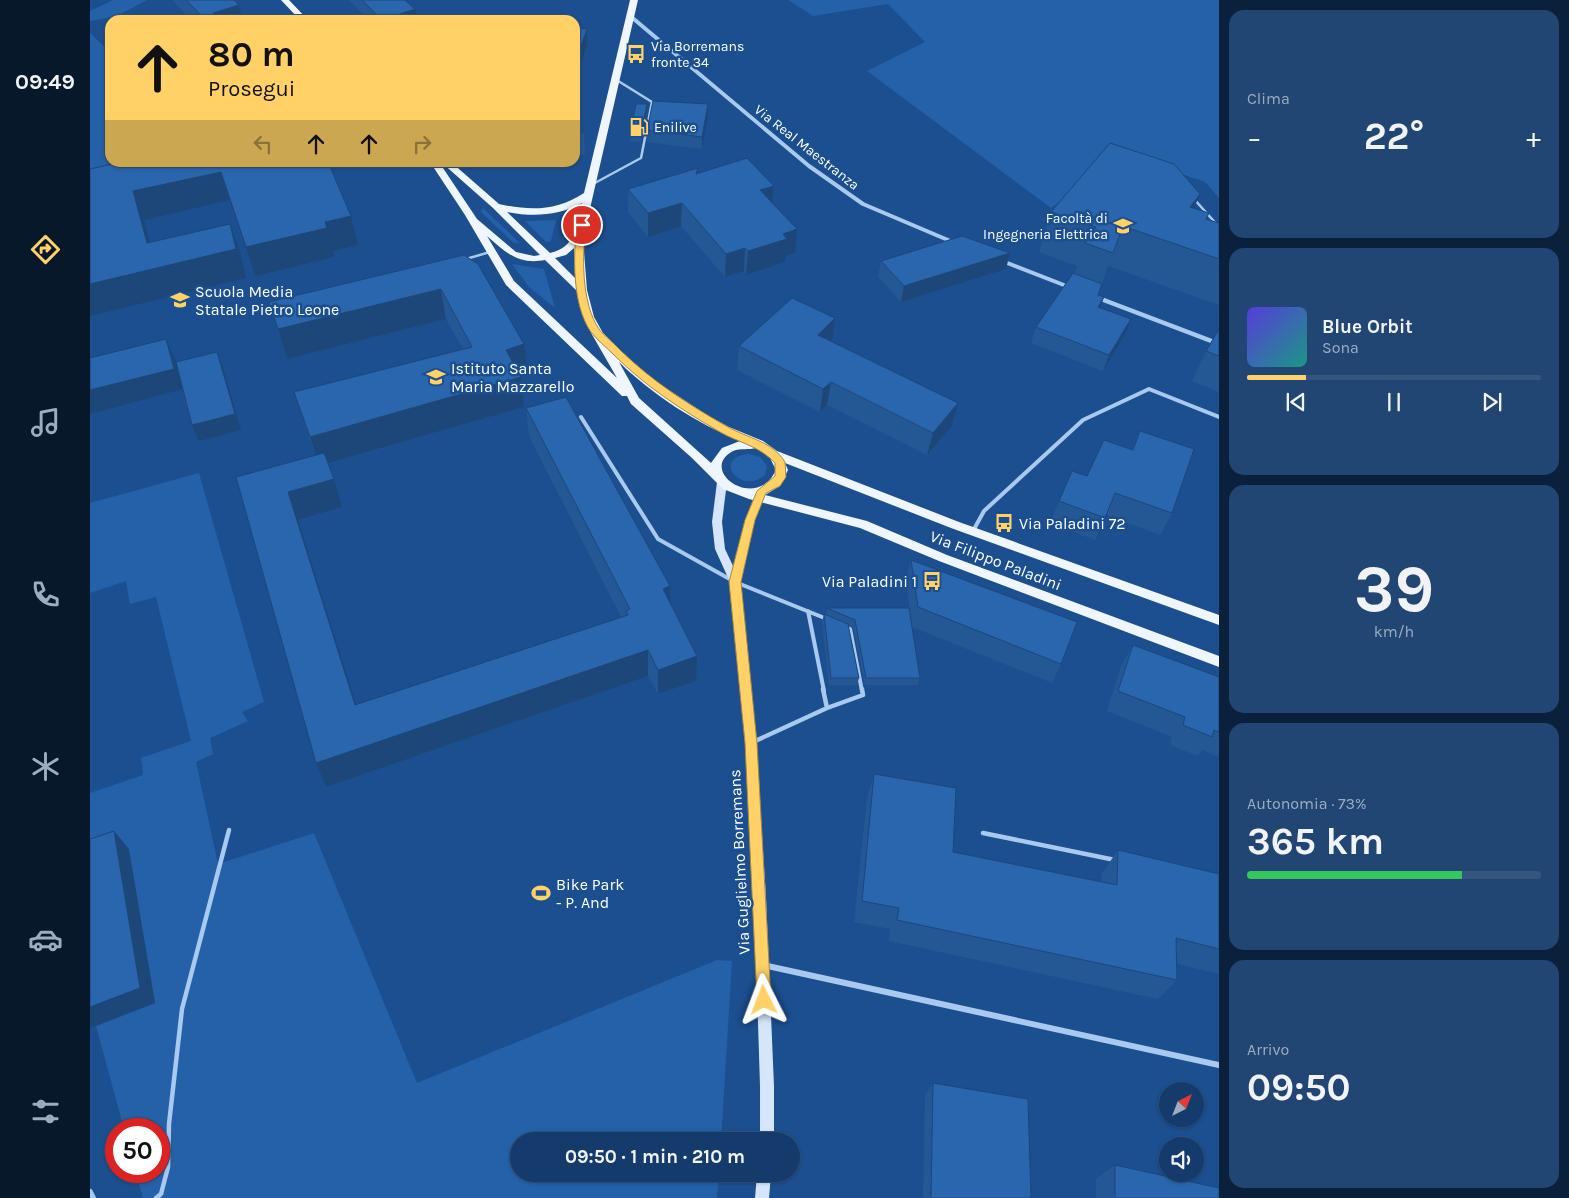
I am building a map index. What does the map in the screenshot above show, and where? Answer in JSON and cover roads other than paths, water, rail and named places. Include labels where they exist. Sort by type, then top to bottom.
[{"type":"main road","points":[[285,0],[299,15]]},
{"type":"main road","points":[[634,0],[614,78],[578,240],[582,290],[588,317],[634,401]]},
{"type":"main road","points":[[437,167],[470,215],[490,252],[510,283],[530,304],[634,401],[733,489],[760,495]]},
{"type":"main road","points":[[451,167],[496,206],[582,290]]},
{"type":"main road","points":[[496,206],[523,211],[550,212],[574,206],[590,190]]},
{"type":"main road","points":[[470,215],[513,254],[534,260],[563,253],[578,240]]},
{"type":"main road","points":[[595,331],[641,376],[683,406],[727,431],[776,455],[780,462],[780,477],[776,483],[760,495],[743,545],[735,582]]},
{"type":"main road","points":[[735,582],[720,549],[718,522],[720,478],[717,459],[730,448],[739,445],[760,446]]},
{"type":"main road","name":"Via Filippo Paladini","points":[[776,455],[972,531],[1219,620]]},
{"type":"main road","name":"Via Filippo Paladini","points":[[760,495],[864,524],[944,558],[1219,662]]},
{"type":"main road","name":"Via Guglielmo Borremans","points":[[735,582],[751,743],[767,1086],[766,1132]]},
{"type":"main road","points":[[762,1198],[763,1182]]},
{"type":"street","name":"Via Real Maestranza","points":[[629,15],[809,166],[863,204],[964,247]]},
{"type":"street","points":[[1000,260],[1071,288]]},
{"type":"street","points":[[1089,295],[1219,344]]},
{"type":"street","points":[[762,965],[1219,1065]]},
{"type":"street","points":[[90,1192],[93,1198]]},
{"type":"lane","points":[[590,190],[641,158],[652,102],[614,78]]},
{"type":"lane","points":[[1188,193],[1219,227]]},
{"type":"lane","points":[[462,260],[490,252]]},
{"type":"lane","points":[[972,531],[984,511],[1083,420],[1140,393],[1149,390],[1219,416]]},
{"type":"lane","points":[[580,417],[658,539],[735,582],[833,622]]},
{"type":"lane","points":[[808,611],[827,708]]},
{"type":"lane","points":[[751,743],[827,708],[863,696],[850,629],[842,625]]},
{"type":"lane","points":[[156,1198],[161,1194],[168,1167],[169,1124],[182,1010],[229,830]]},
{"type":"lane","points":[[983,833],[1124,862]]},
{"type":"place","name":"Via Borremans fronte 34","points":[[636,54]]},
{"type":"place","name":"Enilive","points":[[639,127]]},
{"type":"place","name":"Facoltà di Ingegneria Elettrica","points":[[1123,226]]},
{"type":"place","name":"Scuola Media Statale Pietro Leone","points":[[180,300]]},
{"type":"place","name":"Istituto Santa Maria Mazzarello","points":[[436,377]]},
{"type":"place","name":"Via Paladini 72","points":[[1004,523]]},
{"type":"place","name":"Via Paladini 1","points":[[932,581]]},
{"type":"place","name":"Bike Park - P. And","points":[[541,893]]}]
